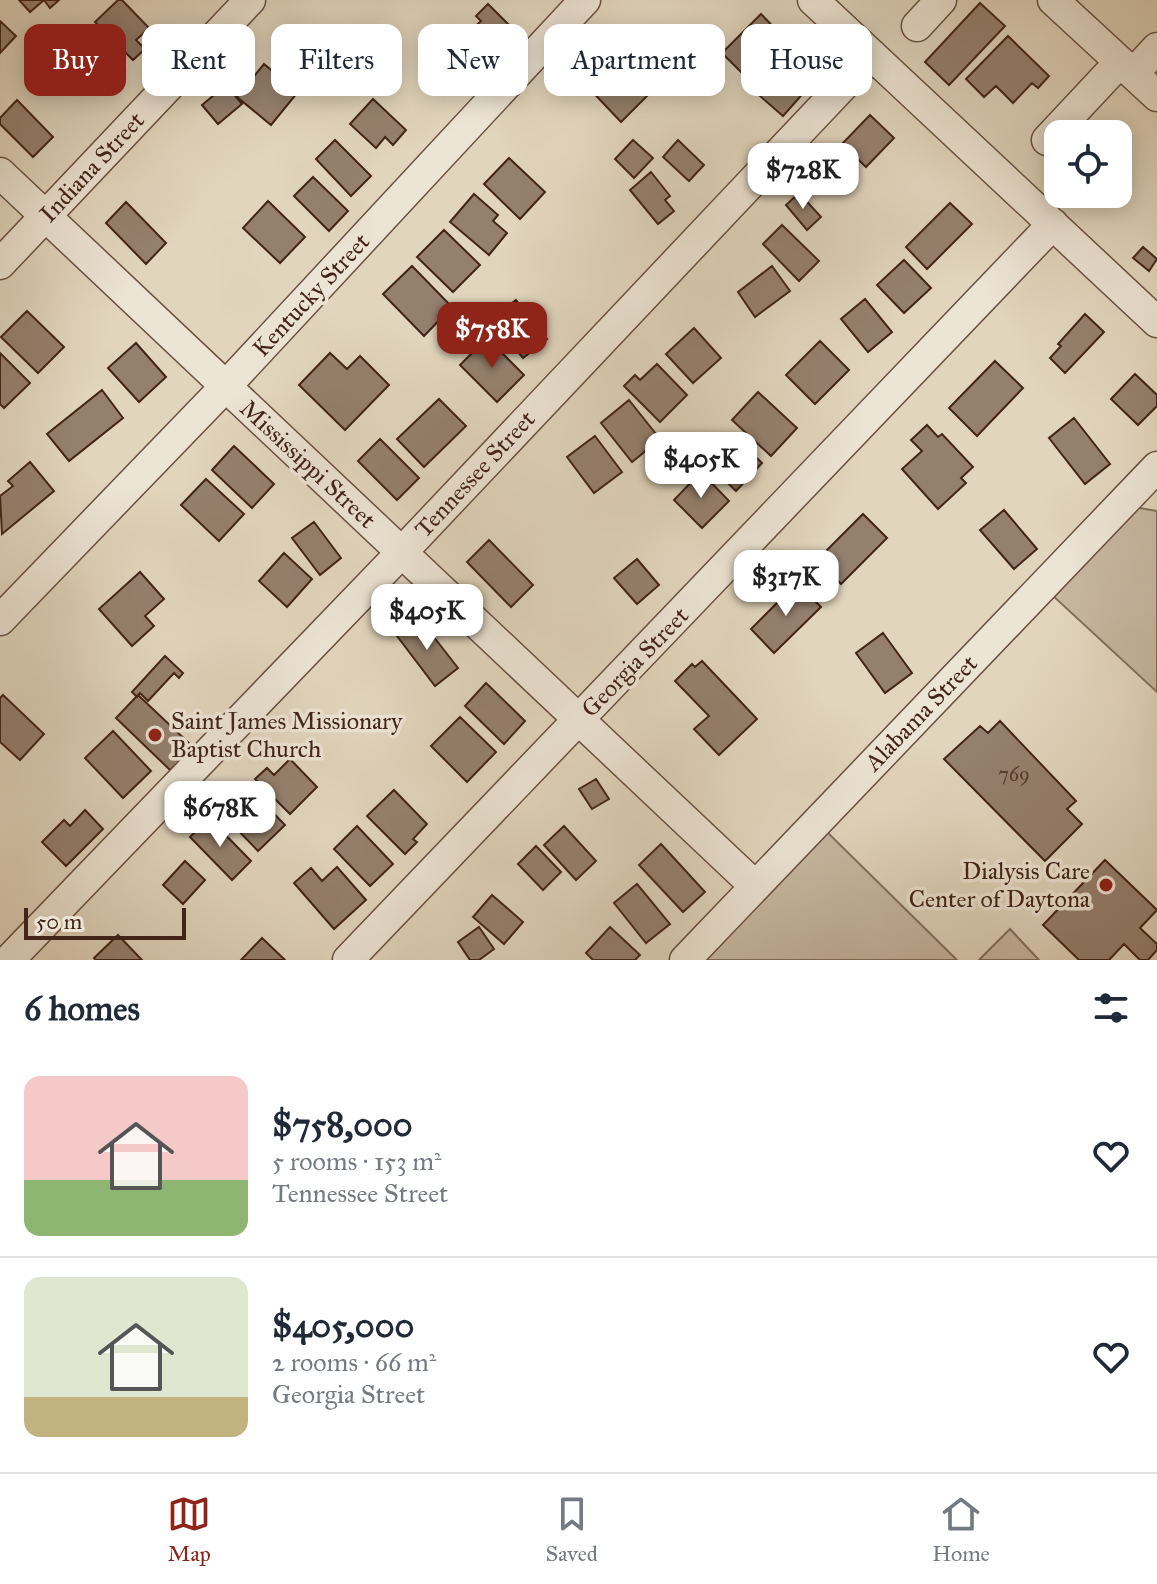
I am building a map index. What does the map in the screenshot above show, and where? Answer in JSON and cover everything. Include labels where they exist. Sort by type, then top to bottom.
[{"type":"street","name":"Indiana Street","points":[[0,264],[250,0]]},
{"type":"street","name":"Kentucky Street","points":[[0,620],[226,386],[585,0]]},
{"type":"street","points":[[813,0],[839,24]]},
{"type":"street","points":[[917,26],[941,0]]},
{"type":"street","points":[[1053,0],[1157,96]]},
{"type":"street","points":[[1069,120],[1126,68],[1157,48]]},
{"type":"street","points":[[872,55],[1157,322]]},
{"type":"street","name":"Tennessee Street","points":[[9,960],[402,552],[833,96]]},
{"type":"street","name":"Mississippi Street","points":[[0,173],[755,886]]},
{"type":"street","name":"Georgia Street","points":[[348,960],[1053,224]]},
{"type":"street","name":"Alabama Street","points":[[685,960],[1157,467]]},
{"type":"shaded area","points":[[1134,507],[1157,511],[1157,692],[1051,594]]},
{"type":"shaded area","points":[[825,830],[957,960],[701,960]]},
{"type":"shaded area","points":[[1010,929],[1039,960],[979,960]]},
{"type":"building","points":[[19,0],[44,0],[30,12]]},
{"type":"building","points":[[44,0],[59,0],[50,8]]},
{"type":"building","points":[[118,0],[122,0],[145,24],[142,24],[142,34],[136,40],[142,46],[142,52],[133,60],[126,53],[126,24],[95,22]]},
{"type":"building","points":[[980,3],[1005,26],[949,85],[925,62]]},
{"type":"building","points":[[488,4],[508,24],[478,24],[481,21],[476,16]]},
{"type":"building","points":[[761,14],[771,24],[751,24]]},
{"type":"building","points":[[0,21],[16,36],[0,53]]},
{"type":"building","points":[[741,34],[741,72],[725,56],[725,50]]},
{"type":"building","points":[[1008,36],[1049,76],[1038,88],[1032,83],[1013,103],[996,86],[984,97],[966,79]]},
{"type":"building","points":[[264,64],[271,70],[271,96],[295,96],[271,125],[237,97],[255,96],[255,75]]},
{"type":"building","points":[[213,96],[235,96],[242,104],[218,124],[202,105]]},
{"type":"building","points":[[596,96],[647,96],[621,122]]},
{"type":"building","points":[[760,96],[801,96],[783,116]]},
{"type":"building","points":[[373,99],[406,130],[393,145],[385,137],[376,148],[350,124]]},
{"type":"building","points":[[17,100],[53,137],[33,157],[0,124],[0,118]]},
{"type":"building","points":[[870,115],[894,138],[866,167],[842,144]]},
{"type":"building","points":[[335,140],[371,176],[351,196],[316,159]]},
{"type":"building","points":[[633,140],[653,158],[634,178],[615,159]]},
{"type":"building","points":[[678,140],[704,165],[689,181],[663,157]]},
{"type":"building","points":[[509,158],[545,192],[520,219],[484,184]]},
{"type":"building","points":[[651,172],[670,196],[665,200],[674,211],[658,224],[630,190]]},
{"type":"building","points":[[313,177],[348,211],[329,231],[294,196]]},
{"type":"building","points":[[799,193],[821,217],[807,230],[786,205]]},
{"type":"building","points":[[474,194],[498,215],[493,221],[507,233],[489,255],[450,222]]},
{"type":"building","points":[[268,201],[305,237],[280,263],[243,228]]},
{"type":"building","points":[[126,202],[166,243],[146,264],[106,223]]},
{"type":"building","points":[[950,203],[972,224],[927,269],[906,247]]},
{"type":"building","points":[[782,225],[819,261],[799,281],[763,244]]},
{"type":"building","points":[[444,230],[480,265],[453,292],[417,257]]},
{"type":"building","points":[[1143,247],[1157,259],[1149,271],[1133,258]]},
{"type":"building","points":[[904,260],[931,288],[904,313],[877,285]]},
{"type":"building","points":[[412,266],[452,307],[424,336],[383,294]]},
{"type":"building","points":[[772,266],[790,291],[755,317],[738,292]]},
{"type":"building","points":[[865,299],[892,332],[868,352],[841,319]]},
{"type":"building","points":[[516,300],[547,339],[523,358],[501,331],[510,324],[501,312]]},
{"type":"building","points":[[27,311],[64,347],[38,373],[1,337]]},
{"type":"building","points":[[1085,314],[1104,332],[1065,373],[1050,358],[1061,346],[1058,344]]},
{"type":"building","points":[[694,328],[721,358],[693,383],[666,354]]},
{"type":"building","points":[[487,338],[524,375],[497,402],[460,365]]},
{"type":"building","points":[[820,341],[849,370],[815,404],[786,375]]},
{"type":"building","points":[[136,343],[166,377],[139,402],[108,368]]},
{"type":"building","points":[[0,353],[30,383],[4,408],[0,404]]},
{"type":"building","points":[[330,353],[347,369],[360,356],[389,385],[345,430],[299,385]]},
{"type":"building","points":[[995,361],[1023,388],[977,436],[949,408]]},
{"type":"building","points":[[657,364],[687,395],[660,422],[624,386],[635,375],[640,380]]},
{"type":"building","points":[[1135,374],[1157,395],[1157,406],[1138,425],[1111,399]]},
{"type":"building","points":[[102,390],[123,418],[69,461],[47,434]]},
{"type":"building","points":[[758,392],[797,428],[771,456],[732,420]]},
{"type":"building","points":[[439,399],[466,426],[424,467],[397,439]]},
{"type":"building","points":[[629,400],[660,439],[632,462],[601,423]]},
{"type":"building","points":[[1074,418],[1110,464],[1085,484],[1049,438]]},
{"type":"building","points":[[927,425],[938,437],[942,434],[973,467],[961,478],[966,483],[938,509],[902,469],[922,451],[911,440]]},
{"type":"building","points":[[595,436],[622,472],[594,493],[567,457]]},
{"type":"building","points":[[735,437],[762,463],[736,491],[708,464]]},
{"type":"building","points":[[380,439],[419,478],[397,500],[358,461]]},
{"type":"building","points":[[234,446],[274,484],[252,508],[212,470]]},
{"type":"building","points":[[30,462],[54,491],[2,534],[0,496],[13,486],[8,481]]},
{"type":"building","points":[[701,472],[729,501],[702,528],[674,500]]},
{"type":"building","points":[[206,479],[244,514],[219,541],[181,505]]},
{"type":"building","points":[[1004,510],[1037,549],[1014,569],[980,530]]},
{"type":"building","points":[[863,514],[887,538],[841,584],[818,559]]},
{"type":"building","points":[[314,522],[341,558],[320,575],[292,538]]},
{"type":"building","points":[[489,540],[533,585],[511,607],[467,562]]},
{"type":"building","points":[[284,553],[312,579],[287,607],[259,581]]},
{"type":"building","points":[[637,559],[659,585],[637,604],[614,578]]},
{"type":"building","points":[[140,572],[164,599],[145,616],[154,626],[132,646],[99,609]]},
{"type":"building","points":[[797,583],[821,607],[774,653],[751,629]]},
{"type":"building","points":[[419,618],[458,668],[435,686],[397,636]]},
{"type":"building","points":[[883,633],[912,673],[885,693],[856,653]]},
{"type":"building","points":[[165,656],[183,673],[179,678],[174,673],[148,701],[140,693],[137,697],[132,692]]},
{"type":"building","points":[[702,661],[757,719],[719,755],[694,729],[709,716],[675,681],[692,664],[695,667]]},
{"type":"building","points":[[486,683],[525,721],[504,744],[465,706]]},
{"type":"building","points":[[3,695],[44,734],[20,760],[0,742],[0,698]]},
{"type":"building","points":[[138,695],[192,746],[183,755],[186,757],[170,770],[116,718]]},
{"type":"building","points":[[460,717],[496,752],[467,782],[431,746]]},
{"type":"building","points":[[1000,721],[1076,801],[1067,809],[1082,824],[1045,861],[944,759],[980,726],[988,733]]},
{"type":"building","points":[[113,731],[151,771],[123,798],[85,758]]},
{"type":"building","points":[[290,759],[317,787],[290,814],[255,779],[267,768],[274,775]]},
{"type":"building","points":[[596,779],[609,799],[592,809],[579,789]]},
{"type":"building","points":[[247,786],[285,825],[258,851],[229,821],[243,808],[234,799]]},
{"type":"building","points":[[394,790],[427,824],[413,839],[417,842],[405,854],[367,816]]},
{"type":"building","points":[[85,810],[103,829],[66,866],[42,842],[64,820],[70,826]]},
{"type":"building","points":[[209,818],[251,861],[232,880],[190,837]]},
{"type":"building","points":[[357,826],[393,864],[370,886],[334,849]]},
{"type":"building","points":[[564,826],[596,861],[576,880],[544,845]]},
{"type":"building","points":[[661,844],[705,892],[683,912],[639,865]]},
{"type":"building","points":[[536,846],[561,872],[543,890],[518,864]]},
{"type":"building","name":"Dialysis Care Center of Daytona","points":[[1105,860],[1157,910],[1140,928],[1157,944],[1157,950],[1148,960],[1140,960],[1124,944],[1109,960],[1079,960],[1043,925]]},
{"type":"building","points":[[185,861],[205,880],[183,904],[163,885]]},
{"type":"building","points":[[337,867],[366,900],[334,929],[294,883],[311,868],[322,881]]},
{"type":"building","points":[[637,884],[670,924],[646,943],[614,903]]},
{"type":"building","points":[[492,895],[523,922],[504,944],[473,917]]},
{"type":"building","points":[[479,927],[494,949],[479,960],[470,960],[458,942]]},
{"type":"building","points":[[610,927],[640,955],[635,960],[593,960],[586,953]]},
{"type":"building","points":[[118,935],[142,960],[94,958]]},
{"type":"building","points":[[262,938],[285,960],[241,960]]},
{"type":"place","name":"Saint James Missionary Baptist Church","points":[[155,735]]},
{"type":"place","name":"Dialysis Care Center of Daytona","points":[[1106,885]]}]
